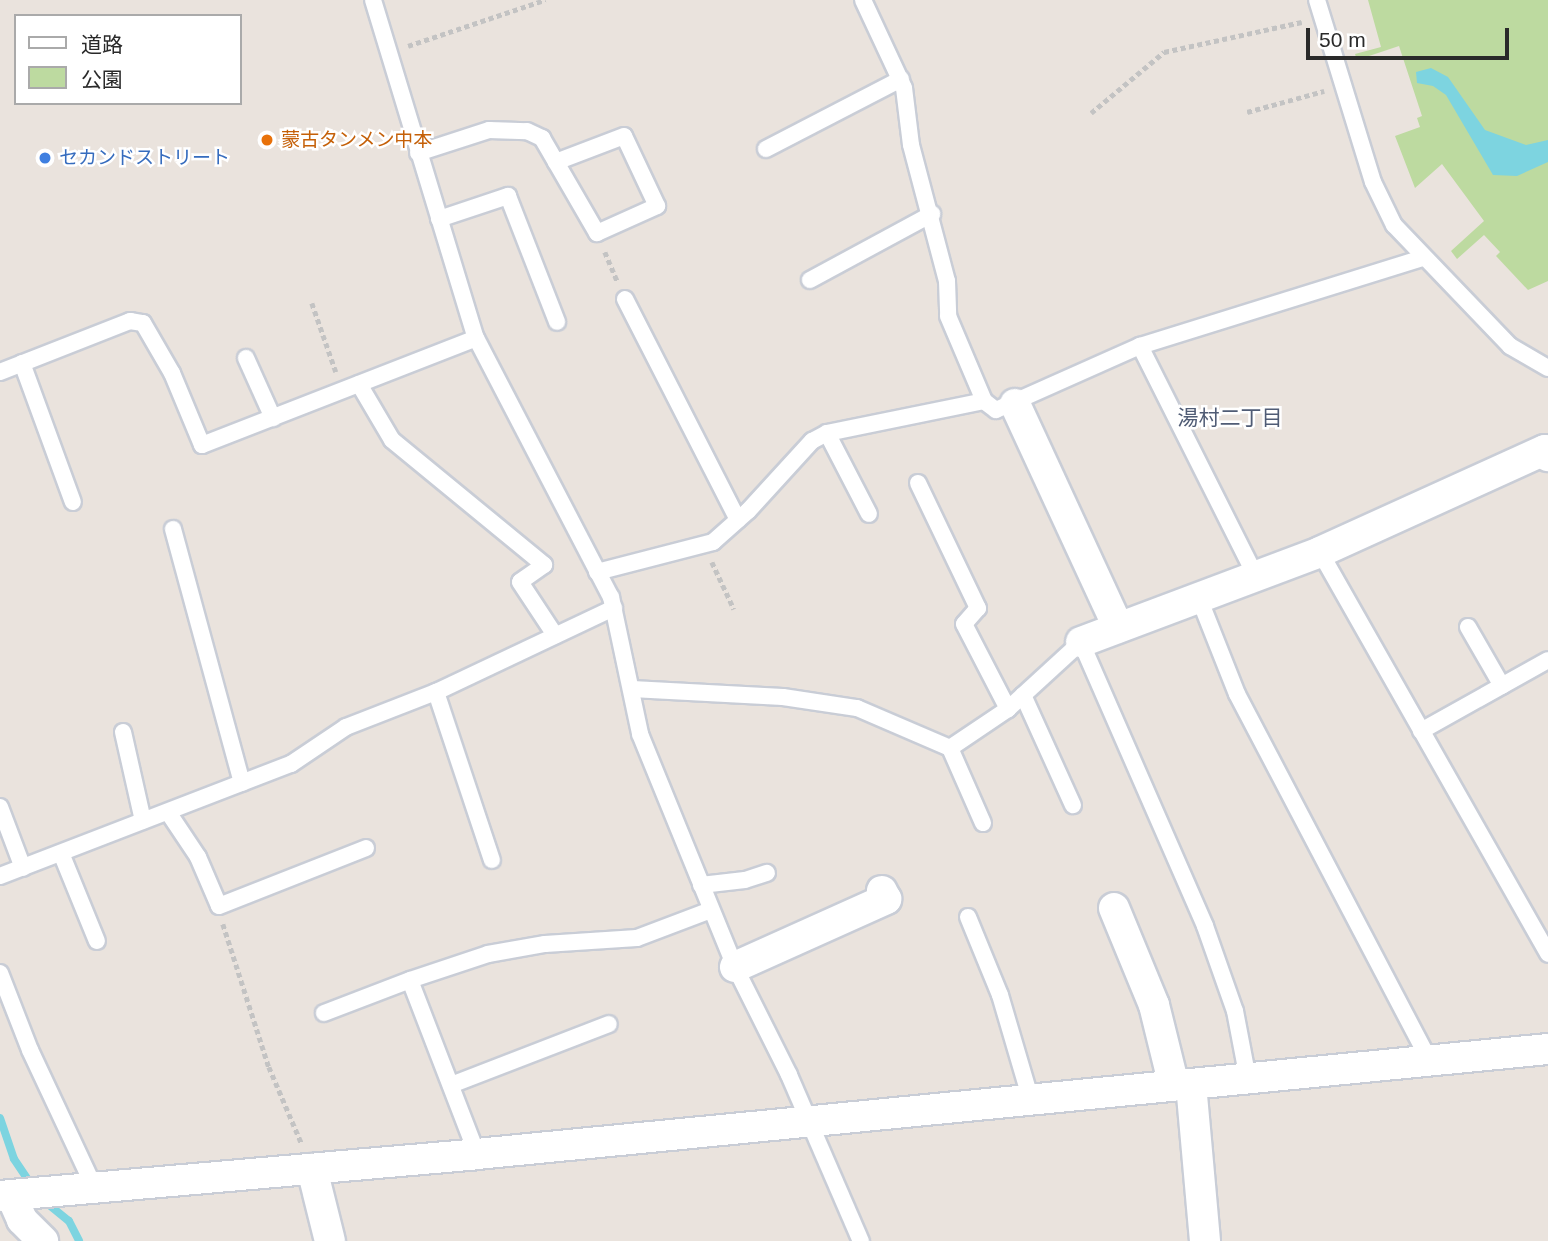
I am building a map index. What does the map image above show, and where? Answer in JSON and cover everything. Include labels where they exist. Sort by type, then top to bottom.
[{"type":"street","points":[[1016,404],[1118,627]]},
{"type":"street","points":[[1081,642],[1320,552],[1547,452]]},
{"type":"street","points":[[735,967],[886,899],[882,891]]},
{"type":"street","points":[[1114,908],[1154,1004],[1183,1085],[1205,1241]]},
{"type":"street","points":[[43,1241],[22,1220],[21,1194],[477,1154],[1030,1097],[1248,1079],[1548,1049]]},
{"type":"street","points":[[312,1169],[330,1241]]},
{"type":"lane","points":[[373,0],[476,338],[614,608],[640,734],[735,967],[789,1075],[806,1122],[861,1241]]},
{"type":"lane","points":[[863,0],[901,79],[911,145],[932,214],[947,281],[948,316],[984,401],[996,410],[1016,404],[1140,346],[1422,258]]},
{"type":"lane","points":[[1317,0],[1346,85],[1374,182],[1394,225],[1422,258],[1510,346],[1548,368]]},
{"type":"lane","points":[[766,149],[901,79]]},
{"type":"lane","points":[[418,153],[489,130],[527,131],[542,138],[597,233],[657,206],[624,136],[556,162]]},
{"type":"lane","points":[[439,219],[508,196],[557,322]]},
{"type":"lane","points":[[810,280],[932,214]]},
{"type":"lane","points":[[625,299],[738,520]]},
{"type":"lane","points":[[0,372],[130,321],[144,323],[172,373],[202,445],[476,338]]},
{"type":"lane","points":[[1140,346],[1256,577]]},
{"type":"lane","points":[[246,358],[273,418]]},
{"type":"lane","points":[[22,363],[74,502]]},
{"type":"lane","points":[[359,384],[392,440],[544,565],[520,582],[555,635]]},
{"type":"lane","points":[[597,572],[704,545],[738,520],[812,441],[827,433],[984,401]]},
{"type":"lane","points":[[827,433],[869,514]]},
{"type":"lane","points":[[918,483],[978,608],[964,624],[1008,709]]},
{"type":"lane","points":[[173,530],[242,783]]},
{"type":"lane","points":[[1320,552],[1548,954]]},
{"type":"lane","points":[[1199,598],[1237,694],[1429,1059]]},
{"type":"lane","points":[[0,876],[291,764],[346,727],[436,692],[614,608]]},
{"type":"lane","points":[[1468,627],[1502,686]]},
{"type":"lane","points":[[950,748],[1008,709],[1081,642],[1205,926],[1235,1011],[1248,1079]]},
{"type":"lane","points":[[1421,731],[1548,660]]},
{"type":"lane","points":[[632,689],[782,697],[857,708],[950,748],[983,823]]},
{"type":"lane","points":[[436,692],[492,860]]},
{"type":"lane","points":[[1023,695],[1073,805]]},
{"type":"lane","points":[[122,732],[143,821]]},
{"type":"lane","points":[[0,807],[23,868]]},
{"type":"lane","points":[[168,812],[198,857],[219,906],[366,848]]},
{"type":"lane","points":[[61,853],[97,941]]},
{"type":"lane","points":[[701,885],[745,880],[767,873]]},
{"type":"lane","points":[[324,1013],[488,954],[545,944],[637,938],[711,910]]},
{"type":"lane","points":[[968,916],[1000,995],[1030,1097]]},
{"type":"lane","points":[[0,973],[95,1189]]},
{"type":"lane","points":[[410,980],[477,1154]]},
{"type":"lane","points":[[451,1085],[609,1024]]},
{"type":"path","points":[[391,52],[545,0]]},
{"type":"path","points":[[1091,113],[1164,52],[1323,17]]},
{"type":"path","points":[[1247,113],[1346,85]]},
{"type":"path","points":[[597,233],[625,299]]},
{"type":"path","points":[[312,303],[342,391]]},
{"type":"path","points":[[704,545],[734,609]]},
{"type":"path","points":[[219,906],[231,959],[254,1012],[269,1067],[312,1169]]},
{"type":"green space","points":[[1368,0],[1548,0],[1548,281],[1528,290],[1496,256],[1500,252],[1484,235],[1457,259],[1451,251],[1484,221],[1442,164],[1415,188],[1395,136],[1420,127],[1417,118],[1422,116],[1399,46],[1357,60],[1355,54],[1381,47]]},
{"type":"water","points":[[1431,68],[1448,77],[1485,130],[1526,145],[1548,140],[1548,162],[1517,176],[1493,175],[1446,95],[1433,86],[1417,83],[1416,72]]},
{"type":"waterway","points":[[0,1118],[14,1159],[33,1187]]},
{"type":"waterway","points":[[43,1200],[69,1221],[79,1241]]},
{"type":"place","name":"蒙古タンメン中本","points":[[267,140]]},
{"type":"place","name":"セカンドストリート","points":[[45,158]]},
{"type":"district","name":"湯村二丁目","points":[[1230,418]]}]
